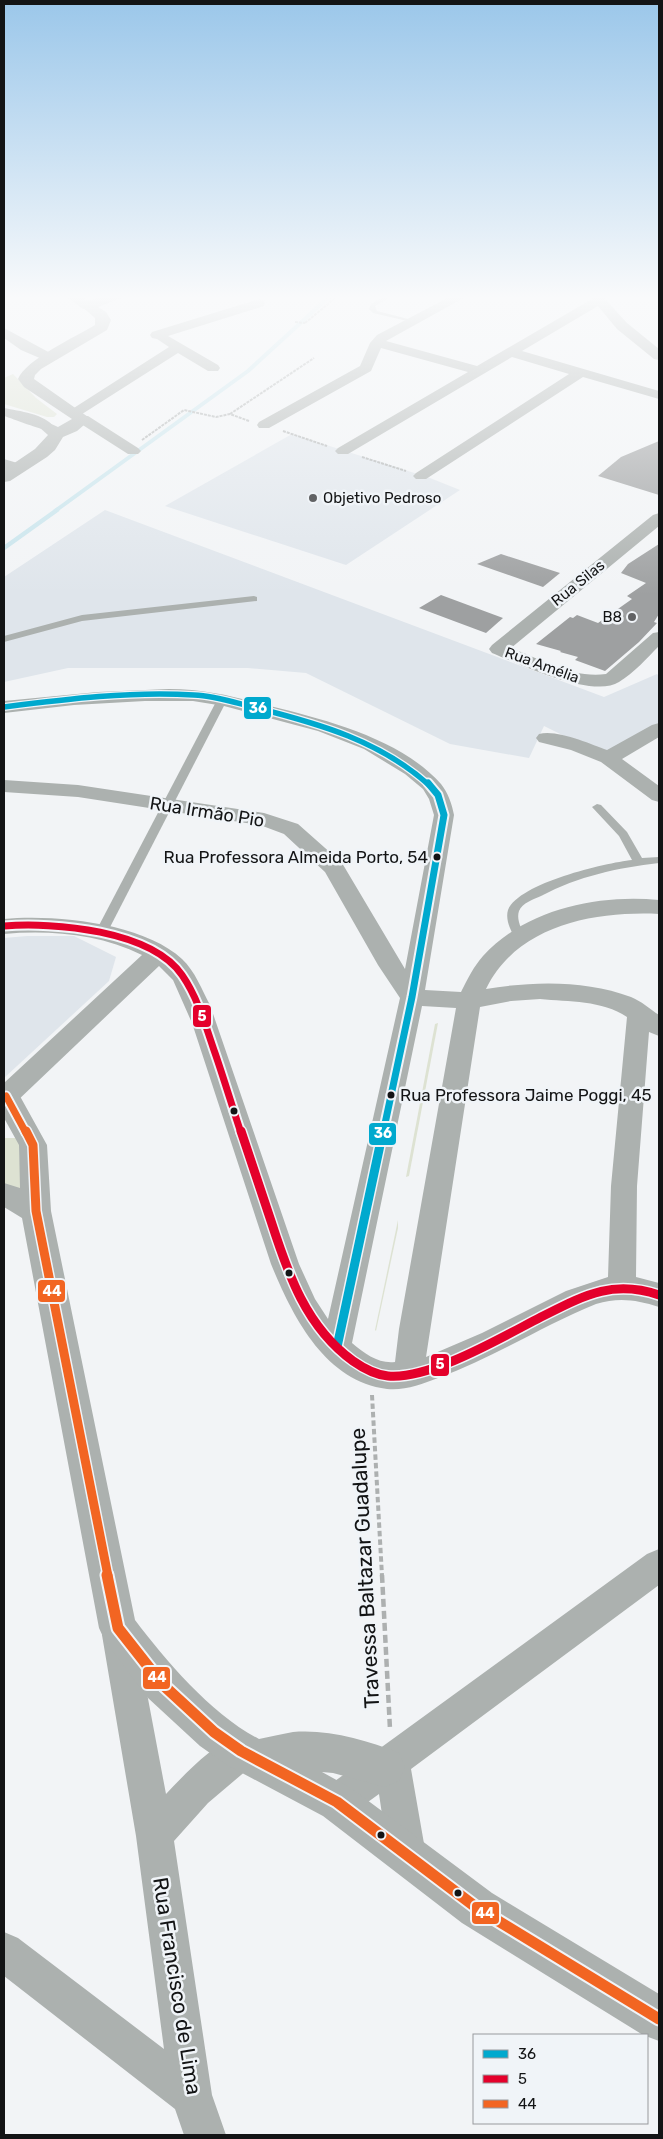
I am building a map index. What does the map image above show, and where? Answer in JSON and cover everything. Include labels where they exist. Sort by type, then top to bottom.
[{"type":"street","points":[[46,395],[131,450]]},
{"type":"street","points":[[4,412],[33,420],[52,431],[71,428],[78,416],[109,395]]},
{"type":"street","points":[[264,425],[318,395]]},
{"type":"street","points":[[343,451],[437,395]]},
{"type":"street","points":[[421,476],[546,395]]},
{"type":"street","points":[[4,477],[11,466],[48,446],[52,431]]},
{"type":"street","name":"Rua Silas","points":[[498,649],[659,518]]},
{"type":"street","name":"Rua Amélia","points":[[498,649],[583,680],[605,681],[612,679],[659,637]]},
{"type":"street","points":[[4,707],[155,695],[195,696],[222,700],[287,716],[345,735],[387,754],[412,769],[432,786],[442,802],[444,815],[412,997],[337,1347]]},
{"type":"street","points":[[608,758],[659,729]]},
{"type":"street","points":[[546,738],[578,746],[608,758],[659,796]]},
{"type":"street","name":"Rua Irmão Pio","points":[[4,786],[78,791],[264,820],[291,829],[334,868],[386,959],[412,997]]},
{"type":"street","points":[[409,1374],[414,1329],[469,1001],[479,980],[492,961],[520,937],[562,916],[612,907],[659,906]]},
{"type":"street","points":[[4,926],[23,924],[101,933],[138,943],[158,953],[174,966],[188,985],[212,1044],[285,1264],[300,1298],[314,1322],[337,1347],[371,1372],[388,1376],[409,1374],[443,1363],[586,1294],[622,1286],[651,1291],[659,1295]]},
{"type":"street","points":[[158,953],[5,1097],[34,1145],[20,1203],[118,1628],[162,1684],[214,1732],[249,1755],[337,1802],[477,1908],[655,2008]]},
{"type":"street","points":[[412,997],[469,1001],[511,993],[548,992],[608,998],[624,1003],[649,1020],[624,1186],[622,1286]]},
{"type":"street","points":[[337,1802],[659,1565]]},
{"type":"street","name":"Rua Francisco de Lima","points":[[118,1628],[155,1836],[191,2094],[205,2135]]},
{"type":"street","points":[[155,1836],[176,1809],[206,1780],[249,1755],[294,1752],[333,1753],[388,1764]]},
{"type":"street","points":[[388,1764],[407,1855]]},
{"type":"street","points":[[4,1952],[191,2094]]},
{"type":"lane","points":[[4,640],[82,618],[254,599]]},
{"type":"lane","points":[[101,933],[222,700]]},
{"type":"lane","points":[[597,807],[623,834],[639,862]]},
{"type":"lane","points":[[520,937],[512,918],[514,909],[521,901],[570,876],[598,868],[659,860]]},
{"type":"path","points":[[131,450],[184,410],[216,418],[230,414],[259,395]]},
{"type":"path","points":[[230,414],[264,425]]},
{"type":"path","name":"Travessa Baltazar Guadalupe","points":[[371,1372],[388,1764]]},
{"type":"shaded area","name":"Objetivo Pedroso","points":[[292,434],[430,478],[460,490],[346,565],[165,506]]},
{"type":"shaded area","points":[[105,510],[604,697],[657,674],[659,676],[659,726],[607,757],[544,726],[529,758],[450,744],[306,673],[248,668],[68,668],[4,682],[4,577]]},
{"type":"shaded area","points":[[74,936],[116,957],[109,981],[4,1078],[4,938]]},
{"type":"green space","points":[[4,395],[33,395],[57,414],[54,417],[47,417],[4,404]]},
{"type":"green space","points":[[438,1023],[409,1176],[406,1177],[435,1024]]},
{"type":"green space","points":[[4,1138],[19,1138],[21,1190],[4,1184]]},
{"type":"green space","points":[[398,1220],[398,1228],[376,1331],[375,1330]]},
{"type":"building","points":[[659,441],[659,495],[598,476],[621,457]]},
{"type":"building","points":[[659,544],[659,614],[654,622],[657,623],[639,642],[605,671],[575,660],[578,657],[536,644],[570,617],[573,618],[577,615],[598,623],[632,599],[627,596],[646,583],[621,573],[628,564]]},
{"type":"building","points":[[501,554],[560,573],[543,587],[477,564]]},
{"type":"building","points":[[441,595],[503,618],[486,633],[419,608]]},
{"type":"waterway","points":[[55,511],[215,395]]},
{"type":"waterway","points":[[4,548],[57,510]]},
{"type":"transit line","name":"36","points":[[4,707],[122,696],[193,695],[217,698],[325,727],[371,745],[393,756],[413,770],[438,795],[444,815],[412,997],[337,1347]]},
{"type":"transit line","name":"5","points":[[4,926],[45,925],[93,931],[139,944],[174,965],[182,975],[198,1005],[285,1264],[298,1293],[319,1330],[356,1363],[378,1374],[388,1376],[405,1375],[469,1353],[589,1294],[615,1288],[629,1288],[659,1295]]},
{"type":"transit line","name":"44","points":[[6,1096],[33,1145],[36,1211],[118,1628],[162,1684],[214,1732],[241,1751],[337,1802],[477,1908],[659,2019]]},
{"type":"place","name":"Objetivo Pedroso","points":[[313,498]]},
{"type":"place","name":"B8","points":[[632,617]]},
{"type":"place","name":"Rua Professora Almeida Porto, 54","points":[[437,857]]},
{"type":"place","name":"Rua Professora Jaime Poggi, 45","points":[[391,1095]]}]
